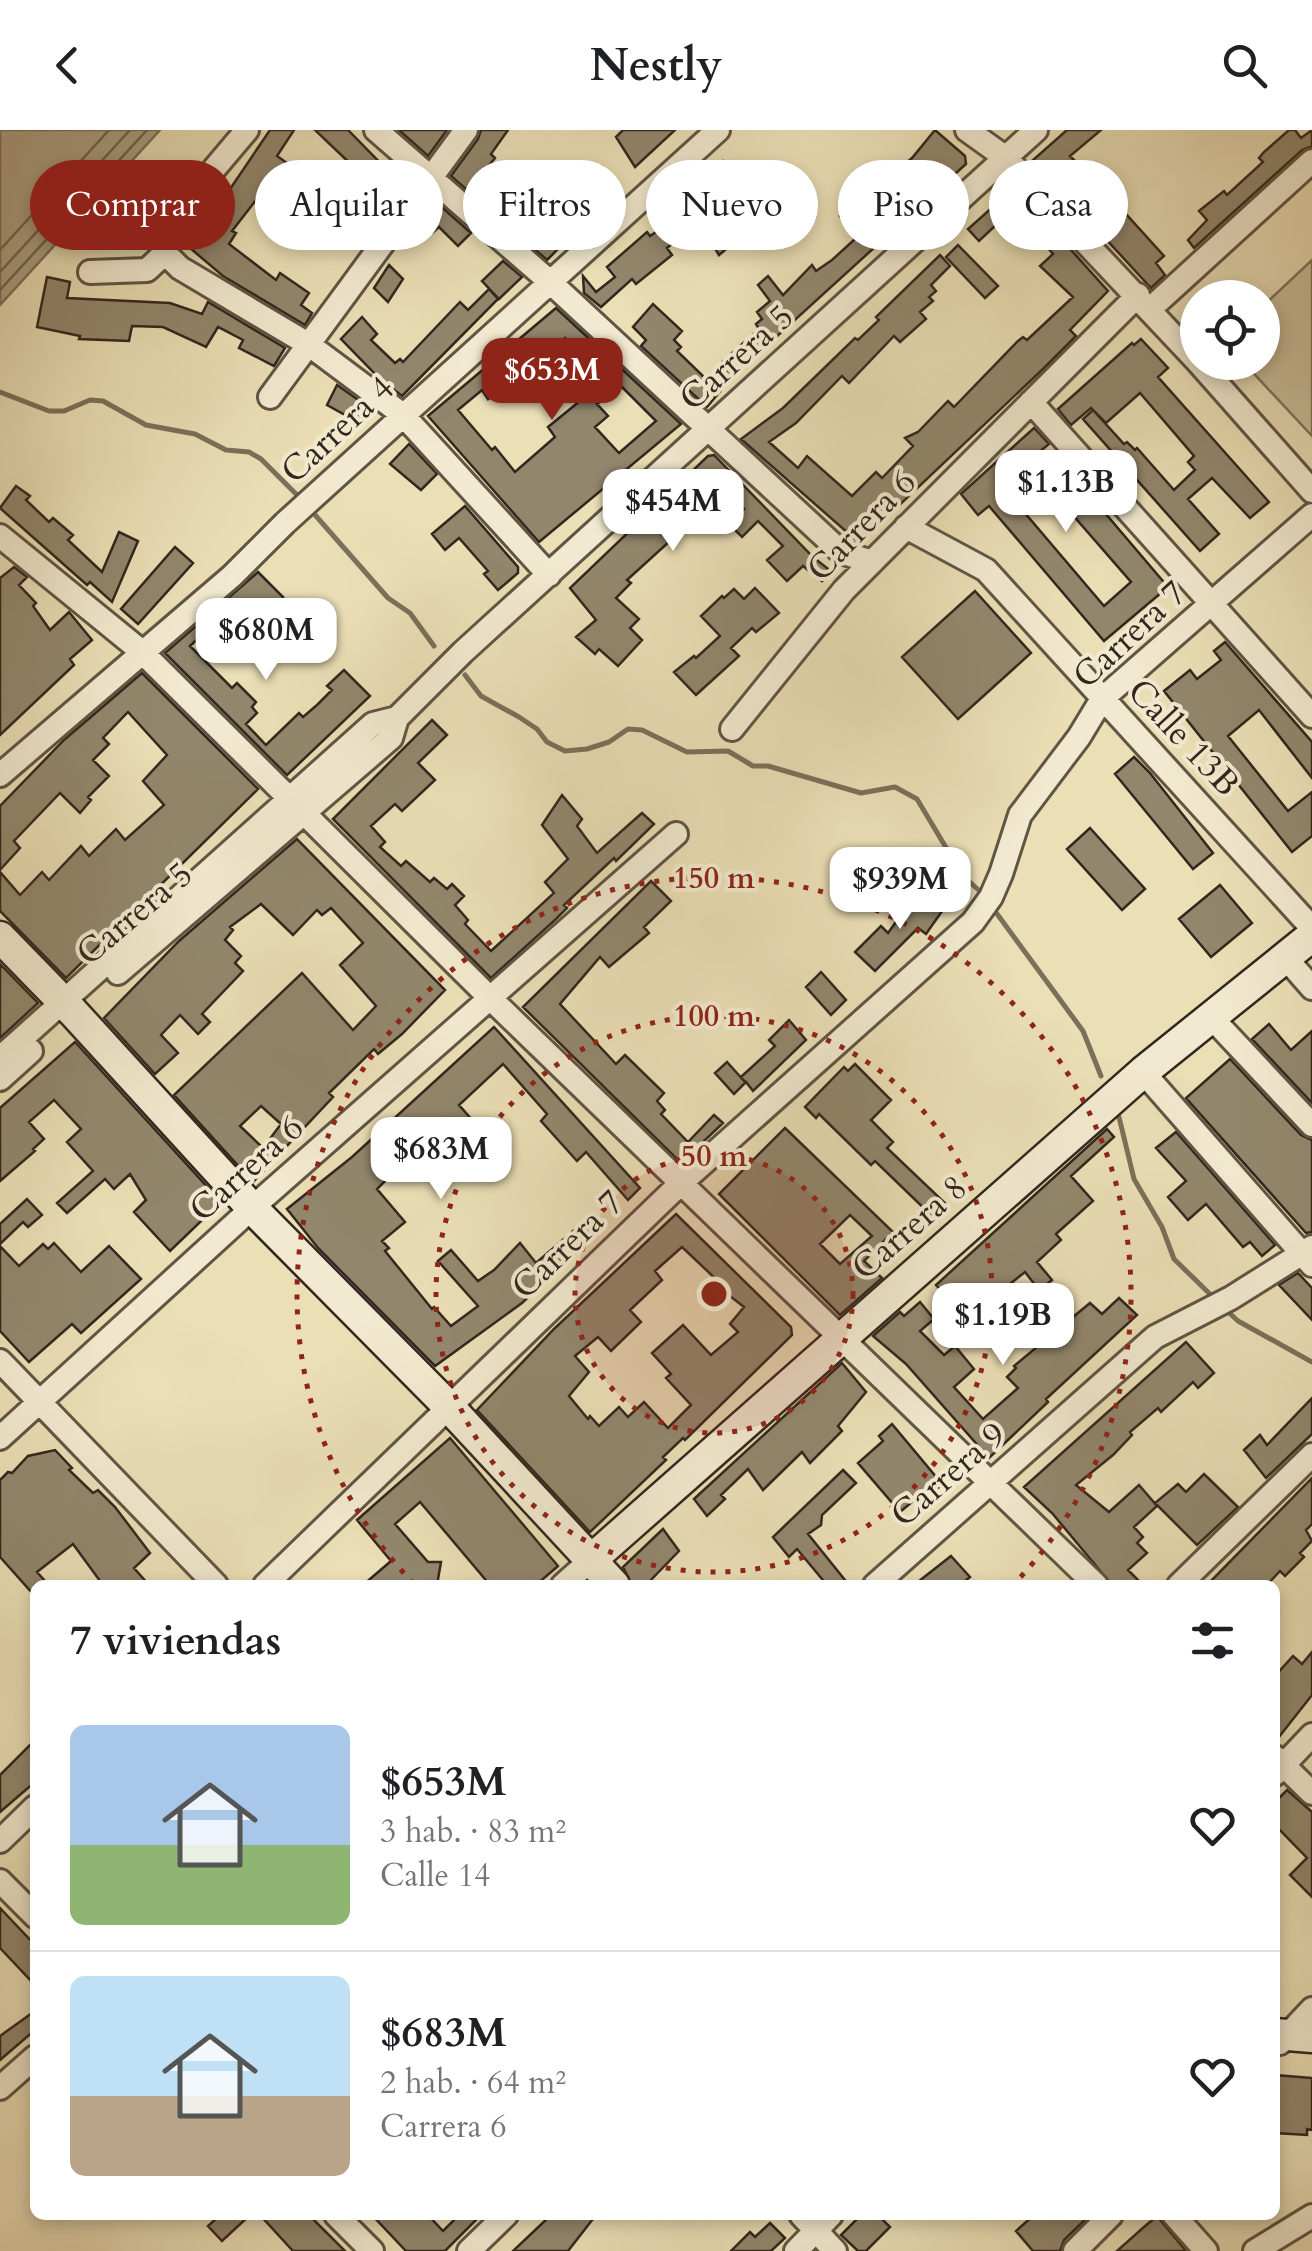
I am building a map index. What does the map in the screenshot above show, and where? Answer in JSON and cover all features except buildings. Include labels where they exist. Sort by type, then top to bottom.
[{"type":"street","points":[[90,272],[147,270],[165,253],[182,208],[247,130]]},
{"type":"street","points":[[376,130],[411,160]]},
{"type":"street","points":[[443,160],[466,130]]},
{"type":"street","name":"Carrera 4","points":[[0,775],[232,576],[285,523],[718,130]]},
{"type":"street","points":[[967,130],[1006,158],[1180,342]]},
{"type":"street","name":"Carrera 5","points":[[0,1058],[68,1007],[298,807],[373,724],[397,718],[463,652],[1036,130]]},
{"type":"street","name":"Carrera 6","points":[[732,728],[844,590],[1030,402],[1312,161]]},
{"type":"street","points":[[443,187],[841,552],[872,562]]},
{"type":"street","points":[[270,396],[376,250]]},
{"type":"street","points":[[165,253],[180,268],[308,344],[404,415],[549,575]]},
{"type":"street","points":[[1214,380],[1312,491]]},
{"type":"street","points":[[1030,402],[1312,716]]},
{"type":"street","name":"Carrera 7","points":[[270,1580],[681,1183],[973,922],[991,897],[1020,814],[1079,737],[1102,699],[1312,516]]},
{"type":"street","name":"Calle 13B","points":[[906,527],[986,570],[1312,928]]},
{"type":"street","points":[[5,547],[141,651],[490,998],[1091,1580]]},
{"type":"street","points":[[841,552],[844,590]]},
{"type":"street","name":"Carrera 6","points":[[0,1438],[252,1208],[676,834]]},
{"type":"street","name":"Carrera 8","points":[[569,1580],[1143,1072],[1312,936]]},
{"type":"street","points":[[0,937],[252,1208],[449,1407],[609,1580]]},
{"type":"street","points":[[1284,956],[1312,988]]},
{"type":"street","name":"Carrera 5","points":[[0,1079],[68,1007]]},
{"type":"street","points":[[1211,1017],[1312,1125]]},
{"type":"street","points":[[1143,1072],[1309,1256]]},
{"type":"street","name":"Carrera 9","points":[[881,1580],[1155,1337],[1309,1256]]},
{"type":"street","points":[[0,1361],[211,1580]]},
{"type":"street","points":[[1184,1580],[1312,1455]]},
{"type":"street","points":[[1280,1764],[1312,1735]]},
{"type":"street","points":[[1280,1768],[1312,1793]]},
{"type":"street","points":[[0,1841],[30,1812]]},
{"type":"street","points":[[0,1881],[30,1911]]},
{"type":"street","points":[[1312,2009],[1285,2042],[1312,2058]]},
{"type":"street","points":[[0,2088],[30,2061]]},
{"type":"street","points":[[1255,2251],[1312,2216]]},
{"type":"street","points":[[341,2220],[372,2251]]},
{"type":"street","points":[[468,2251],[501,2220]]},
{"type":"street","points":[[796,2251],[816,2220],[835,2251]]},
{"type":"street","points":[[1074,2251],[1106,2220]]},
{"type":"street","points":[[1178,2220],[1206,2251]]},
{"type":"shaded area","points":[[1312,260],[1312,436],[1260,380],[1280,380],[1280,290]]},
{"type":"water","points":[[0,130],[160,130],[133,160],[30,160],[30,250],[50,250],[0,305]]},
{"type":"waterway","points":[[0,392],[49,411],[64,411],[90,400],[103,401],[146,425],[195,434],[226,450],[249,452],[302,500]]},
{"type":"waterway","points":[[309,508],[388,598],[410,613],[434,646]]},
{"type":"waterway","points":[[465,675],[481,696],[519,717],[537,729],[547,742],[565,751],[609,742],[628,729],[642,730],[687,752],[728,751],[753,766],[768,766],[861,793],[895,787],[917,799],[963,876],[983,894]]},
{"type":"waterway","points":[[992,907],[1083,1031],[1101,1076]]},
{"type":"waterway","points":[[1119,1117],[1134,1179],[1162,1227],[1174,1259],[1214,1298]]},
{"type":"waterway","points":[[1225,1309],[1238,1321],[1312,1362]]}]
